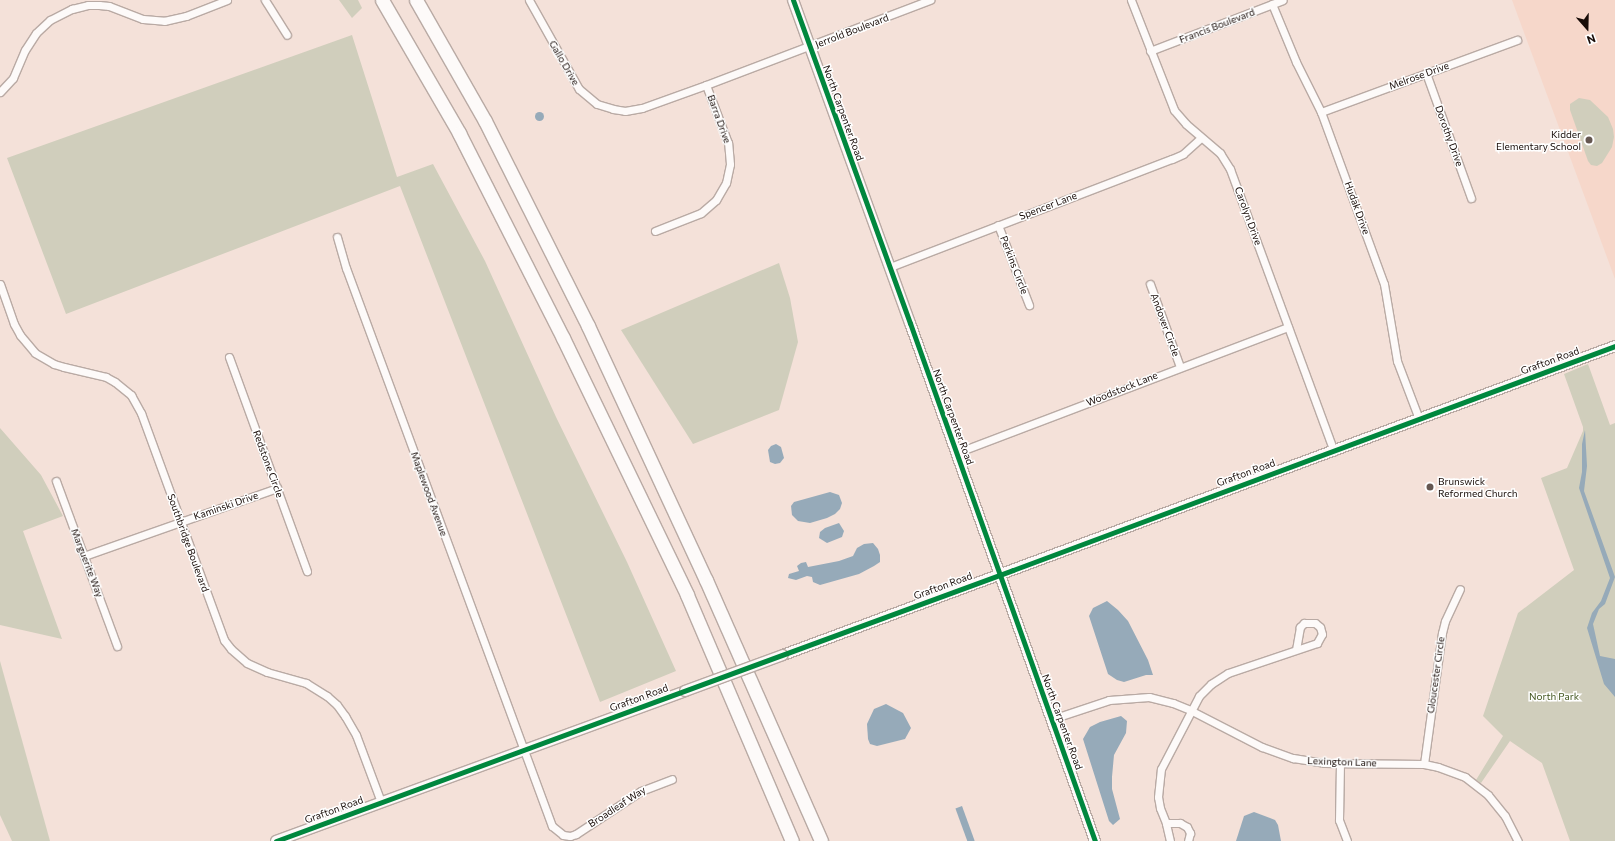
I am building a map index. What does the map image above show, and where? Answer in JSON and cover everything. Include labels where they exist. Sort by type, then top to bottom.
[{"type":"highway","points":[[382,0],[459,133],[563,338],[687,595],[792,841]]},
{"type":"highway","points":[[416,0],[485,121],[598,347],[697,559],[821,841]]},
{"type":"street","points":[[0,92],[13,78],[25,50],[36,33],[50,20],[72,9],[88,5],[99,5],[114,8],[143,19],[164,21],[186,16],[227,0]]},
{"type":"street","points":[[265,0],[287,35]]},
{"type":"street","name":"Gallo Drive","points":[[529,0],[571,78],[584,94],[597,104],[613,110],[633,110],[706,85]]},
{"type":"street","name":"North Carpenter Road","points":[[793,0],[1095,841]]},
{"type":"street","name":"Jerrold Boulevard","points":[[706,85],[810,47],[930,0]]},
{"type":"street","name":"Carolyn Drive","points":[[1131,0],[1174,110],[1201,138],[1220,153],[1230,169],[1334,450]]},
{"type":"street","name":"Francis Boulevard","points":[[1150,51],[1283,0]]},
{"type":"street","name":"Hudak Drive","points":[[1272,4],[1296,62],[1321,112],[1384,284],[1397,361],[1419,419]]},
{"type":"street","name":"Melrose Drive","points":[[1321,112],[1517,40]]},
{"type":"street","name":"Dorothy Drive","points":[[1426,73],[1471,198]]},
{"type":"street","name":"Barra Drive","points":[[655,231],[701,213],[716,200],[726,183],[730,164],[728,143],[706,85]]},
{"type":"street","name":"Spencer Lane","points":[[890,267],[1172,159],[1183,154],[1201,138]]},
{"type":"street","name":"Perkins Circle","points":[[998,225],[1029,305]]},
{"type":"street","name":"Maplewood Avenue","points":[[337,238],[346,268],[524,750]]},
{"type":"street","name":"Southbridge Boulevard","points":[[0,284],[14,324],[20,335],[36,353],[64,368],[106,377],[115,382],[131,395],[141,413],[224,640],[231,649],[247,663],[267,672],[306,683],[327,696],[337,705],[356,735],[381,802]]},
{"type":"street","name":"Andover Circle","points":[[1150,284],[1180,367]]},
{"type":"street","name":"Woodstock Lane","points":[[956,453],[1288,327]]},
{"type":"street","name":"Grafton Road","points":[[276,841],[1000,575],[1615,346]]},
{"type":"street","name":"Redstone Circle","points":[[229,357],[307,571]]},
{"type":"street","name":"Marguerite Way","points":[[56,481],[118,646]]},
{"type":"street","name":"Kaminski Drive","points":[[84,556],[277,488]]},
{"type":"street","name":"Gloucester Circle","points":[[1424,764],[1442,633],[1445,621],[1460,589]]},
{"type":"street","points":[[1170,841],[1166,822],[1159,802],[1159,775],[1190,710],[1202,692],[1218,679],[1296,649]]},
{"type":"street","name":"Lexington Lane","points":[[1052,719],[1100,702],[1132,697],[1149,697],[1165,700],[1190,710],[1279,754],[1307,761],[1424,764],[1451,771],[1477,785],[1498,805],[1518,841]]},
{"type":"street","name":"Broadleaf Way","points":[[524,750],[552,826],[556,831],[566,836],[579,833],[644,789],[672,779]]},
{"type":"street","points":[[1340,763],[1339,820],[1347,841]]},
{"type":"street","points":[[1166,822],[1180,823],[1187,827],[1190,833],[1188,841]]},
{"type":"shaded area","name":"Kidder Elementary School","points":[[1512,0],[1615,0],[1615,279]]},
{"type":"green space","points":[[339,0],[358,0],[362,8],[352,18]]},
{"type":"green space","points":[[352,35],[397,177],[433,164],[485,261],[556,417],[627,562],[676,671],[600,702],[400,186],[66,314],[7,158]]},
{"type":"green space","points":[[1579,98],[1590,100],[1608,117],[1613,129],[1614,137],[1612,147],[1602,163],[1597,166],[1591,165],[1588,161],[1570,110],[1570,104]]},
{"type":"green space","points":[[779,263],[790,298],[798,342],[779,410],[693,444],[621,330]]},
{"type":"green space","name":"North Park","points":[[1588,364],[1610,425],[1615,423],[1615,841],[1570,841],[1542,763],[1510,741],[1481,783],[1476,780],[1503,736],[1483,716],[1518,613],[1574,570],[1541,478],[1567,468],[1583,431],[1583,427],[1564,374]]},
{"type":"green space","points":[[0,428],[41,475],[63,516],[23,531],[62,639],[0,625]]},
{"type":"green space","points":[[0,661],[50,841],[12,841],[0,815]]},
{"type":"water","points":[[539,111],[544,116],[539,121],[534,116]]},
{"type":"water","points":[[1585,430],[1587,466],[1584,491],[1615,577],[1605,604],[1599,609],[1593,624],[1600,656],[1615,659],[1615,697],[1604,684],[1587,628],[1592,613],[1601,601],[1610,578],[1579,488],[1582,472],[1582,444]]},
{"type":"water","points":[[776,444],[781,447],[784,458],[780,463],[775,464],[770,462],[768,450],[771,446]]},
{"type":"water","points":[[830,492],[839,495],[842,503],[840,509],[835,514],[810,523],[798,521],[792,515],[791,506],[794,502]]},
{"type":"water","points":[[839,523],[844,531],[842,537],[827,543],[819,538],[820,532],[825,528]]},
{"type":"water","points":[[873,543],[878,549],[880,562],[859,574],[820,585],[813,582],[812,577],[807,576],[796,580],[788,578],[789,574],[799,571],[797,566],[801,563],[806,562],[808,567],[839,561],[853,556],[857,548],[864,544]]},
{"type":"water","points":[[1107,601],[1128,621],[1148,660],[1153,675],[1146,675],[1124,682],[1117,680],[1108,674],[1089,616],[1093,608]]},
{"type":"water","points":[[886,704],[903,713],[911,728],[905,739],[877,746],[870,744],[868,739],[867,724],[874,709]]},
{"type":"water","points":[[1121,716],[1127,721],[1126,733],[1114,755],[1112,777],[1112,789],[1120,819],[1113,825],[1109,821],[1083,739],[1090,727],[1100,722]]},
{"type":"water","points":[[962,806],[975,841],[967,841],[955,808]]},
{"type":"water","points":[[1254,812],[1275,820],[1278,825],[1281,841],[1236,841],[1244,816]]},
{"type":"cycle path","points":[[793,0],[1095,841]]},
{"type":"cycle path","points":[[276,841],[1013,570],[1615,346]]},
{"type":"place","name":"Kidder Elementary School","points":[[1589,140]]},
{"type":"place","name":"Brunswick Reformed Church","points":[[1430,487]]}]
